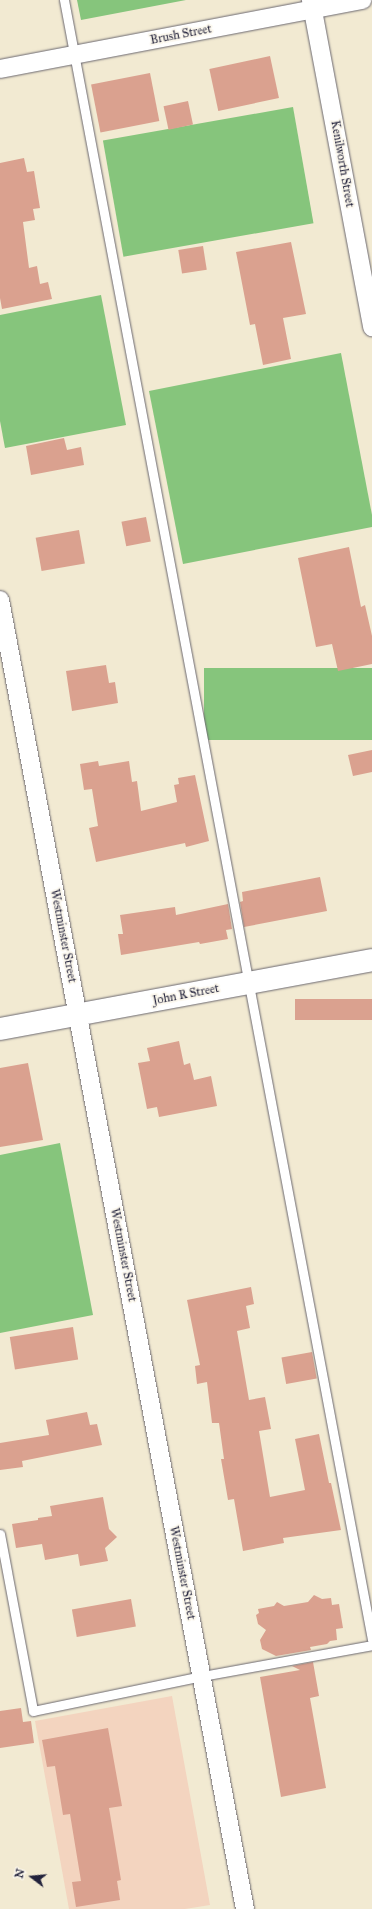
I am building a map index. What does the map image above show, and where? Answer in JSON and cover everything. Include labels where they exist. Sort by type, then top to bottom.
[{"type":"street","name":"Brush Street","points":[[0,69],[312,5],[362,0]]},
{"type":"street","name":"Kenilworth Street","points":[[312,5],[372,327]]},
{"type":"street","name":"Westminster Street","points":[[0,600],[245,1909]]},
{"type":"street","name":"John R Street","points":[[0,1029],[372,960]]},
{"type":"lane","points":[[64,0],[372,1639]]},
{"type":"lane","points":[[0,1534],[33,1711],[202,1676],[372,1645]]},
{"type":"shaded area","points":[[172,1696],[210,1905],[185,1909],[69,1909],[35,1721]]},
{"type":"green space","points":[[77,0],[186,0],[81,20]]},
{"type":"green space","points":[[293,107],[313,223],[123,257],[103,141]]},
{"type":"green space","points":[[101,295],[126,425],[5,448],[0,421],[0,315]]},
{"type":"green space","points":[[341,353],[372,515],[372,527],[183,564],[149,391]]},
{"type":"green space","points":[[204,668],[372,668],[372,740],[204,740]]},
{"type":"green space","points":[[60,1143],[93,1315],[0,1333],[0,1155]]},
{"type":"building","points":[[270,56],[279,98],[218,111],[209,69]]},
{"type":"building","points":[[150,73],[159,121],[100,133],[91,84]]},
{"type":"building","points":[[188,101],[193,124],[169,130],[164,106]]},
{"type":"building","points":[[24,158],[27,172],[34,171],[40,208],[33,209],[35,220],[23,222],[29,268],[37,266],[40,284],[48,282],[52,299],[2,309],[0,298],[0,163]]},
{"type":"building","points":[[291,242],[306,314],[283,318],[291,359],[263,365],[255,324],[250,325],[236,252]]},
{"type":"building","points":[[203,246],[207,270],[182,274],[178,250]]},
{"type":"building","points":[[64,438],[67,450],[81,447],[84,465],[31,475],[26,446]]},
{"type":"building","points":[[146,517],[151,542],[126,546],[121,522]]},
{"type":"building","points":[[79,530],[85,563],[42,571],[36,538]]},
{"type":"building","points":[[349,547],[361,607],[365,605],[372,636],[372,664],[338,671],[332,644],[316,647],[298,558]]},
{"type":"building","points":[[106,665],[109,683],[115,682],[118,703],[72,711],[66,671]]},
{"type":"building","points":[[372,750],[372,772],[353,776],[348,755]]},
{"type":"building","points":[[98,761],[99,766],[129,761],[132,782],[137,781],[141,811],[177,802],[174,785],[179,784],[178,778],[195,775],[209,841],[186,847],[185,843],[96,862],[89,828],[98,826],[92,789],[84,790],[80,764]]},
{"type":"building","points":[[320,877],[327,911],[244,927],[240,902],[243,901],[242,892]]},
{"type":"building","points":[[228,904],[232,929],[226,930],[228,939],[200,944],[199,942],[121,955],[118,934],[123,934],[120,915],[175,907],[176,915]]},
{"type":"building","points":[[295,999],[372,999],[372,1020],[295,1020]]},
{"type":"building","points":[[179,1041],[184,1065],[190,1063],[194,1080],[211,1076],[217,1106],[159,1117],[157,1107],[147,1109],[138,1063],[150,1061],[147,1048]]},
{"type":"building","points":[[28,1063],[43,1140],[0,1147],[0,1068]]},
{"type":"building","points":[[251,1287],[254,1304],[246,1306],[250,1328],[237,1331],[249,1400],[265,1397],[271,1429],[259,1431],[270,1497],[305,1490],[295,1439],[319,1434],[341,1530],[283,1538],[284,1543],[243,1551],[234,1499],[228,1500],[221,1459],[224,1459],[219,1423],[212,1423],[207,1382],[197,1384],[195,1366],[200,1365],[187,1300]]},
{"type":"building","points":[[73,1327],[78,1360],[15,1370],[10,1337]]},
{"type":"building","points":[[312,1352],[317,1379],[286,1384],[281,1357]]},
{"type":"building","points":[[87,1412],[90,1425],[97,1424],[102,1445],[22,1461],[23,1467],[0,1470],[0,1443],[49,1435],[46,1420]]},
{"type":"building","points":[[103,1497],[109,1529],[117,1537],[105,1548],[108,1561],[80,1566],[78,1554],[45,1560],[42,1544],[16,1548],[12,1524],[52,1516],[50,1506]]},
{"type":"building","points":[[314,1595],[322,1599],[331,1598],[332,1605],[339,1604],[343,1628],[336,1629],[337,1640],[330,1641],[327,1644],[310,1647],[311,1650],[276,1656],[262,1649],[260,1640],[266,1630],[258,1624],[256,1615],[259,1613],[258,1609],[274,1606],[277,1602],[284,1606],[308,1602]]},
{"type":"building","points":[[131,1599],[136,1627],[77,1637],[72,1609]]},
{"type":"building","points":[[313,1662],[319,1696],[310,1698],[326,1788],[281,1797],[260,1677],[300,1670],[292,1666]]},
{"type":"building","points":[[21,1708],[23,1722],[31,1721],[34,1743],[0,1748],[0,1711]]},
{"type":"building","points":[[108,1728],[122,1806],[109,1808],[121,1880],[117,1881],[120,1900],[76,1907],[72,1882],[81,1881],[70,1814],[63,1815],[55,1766],[47,1767],[42,1740]]}]
